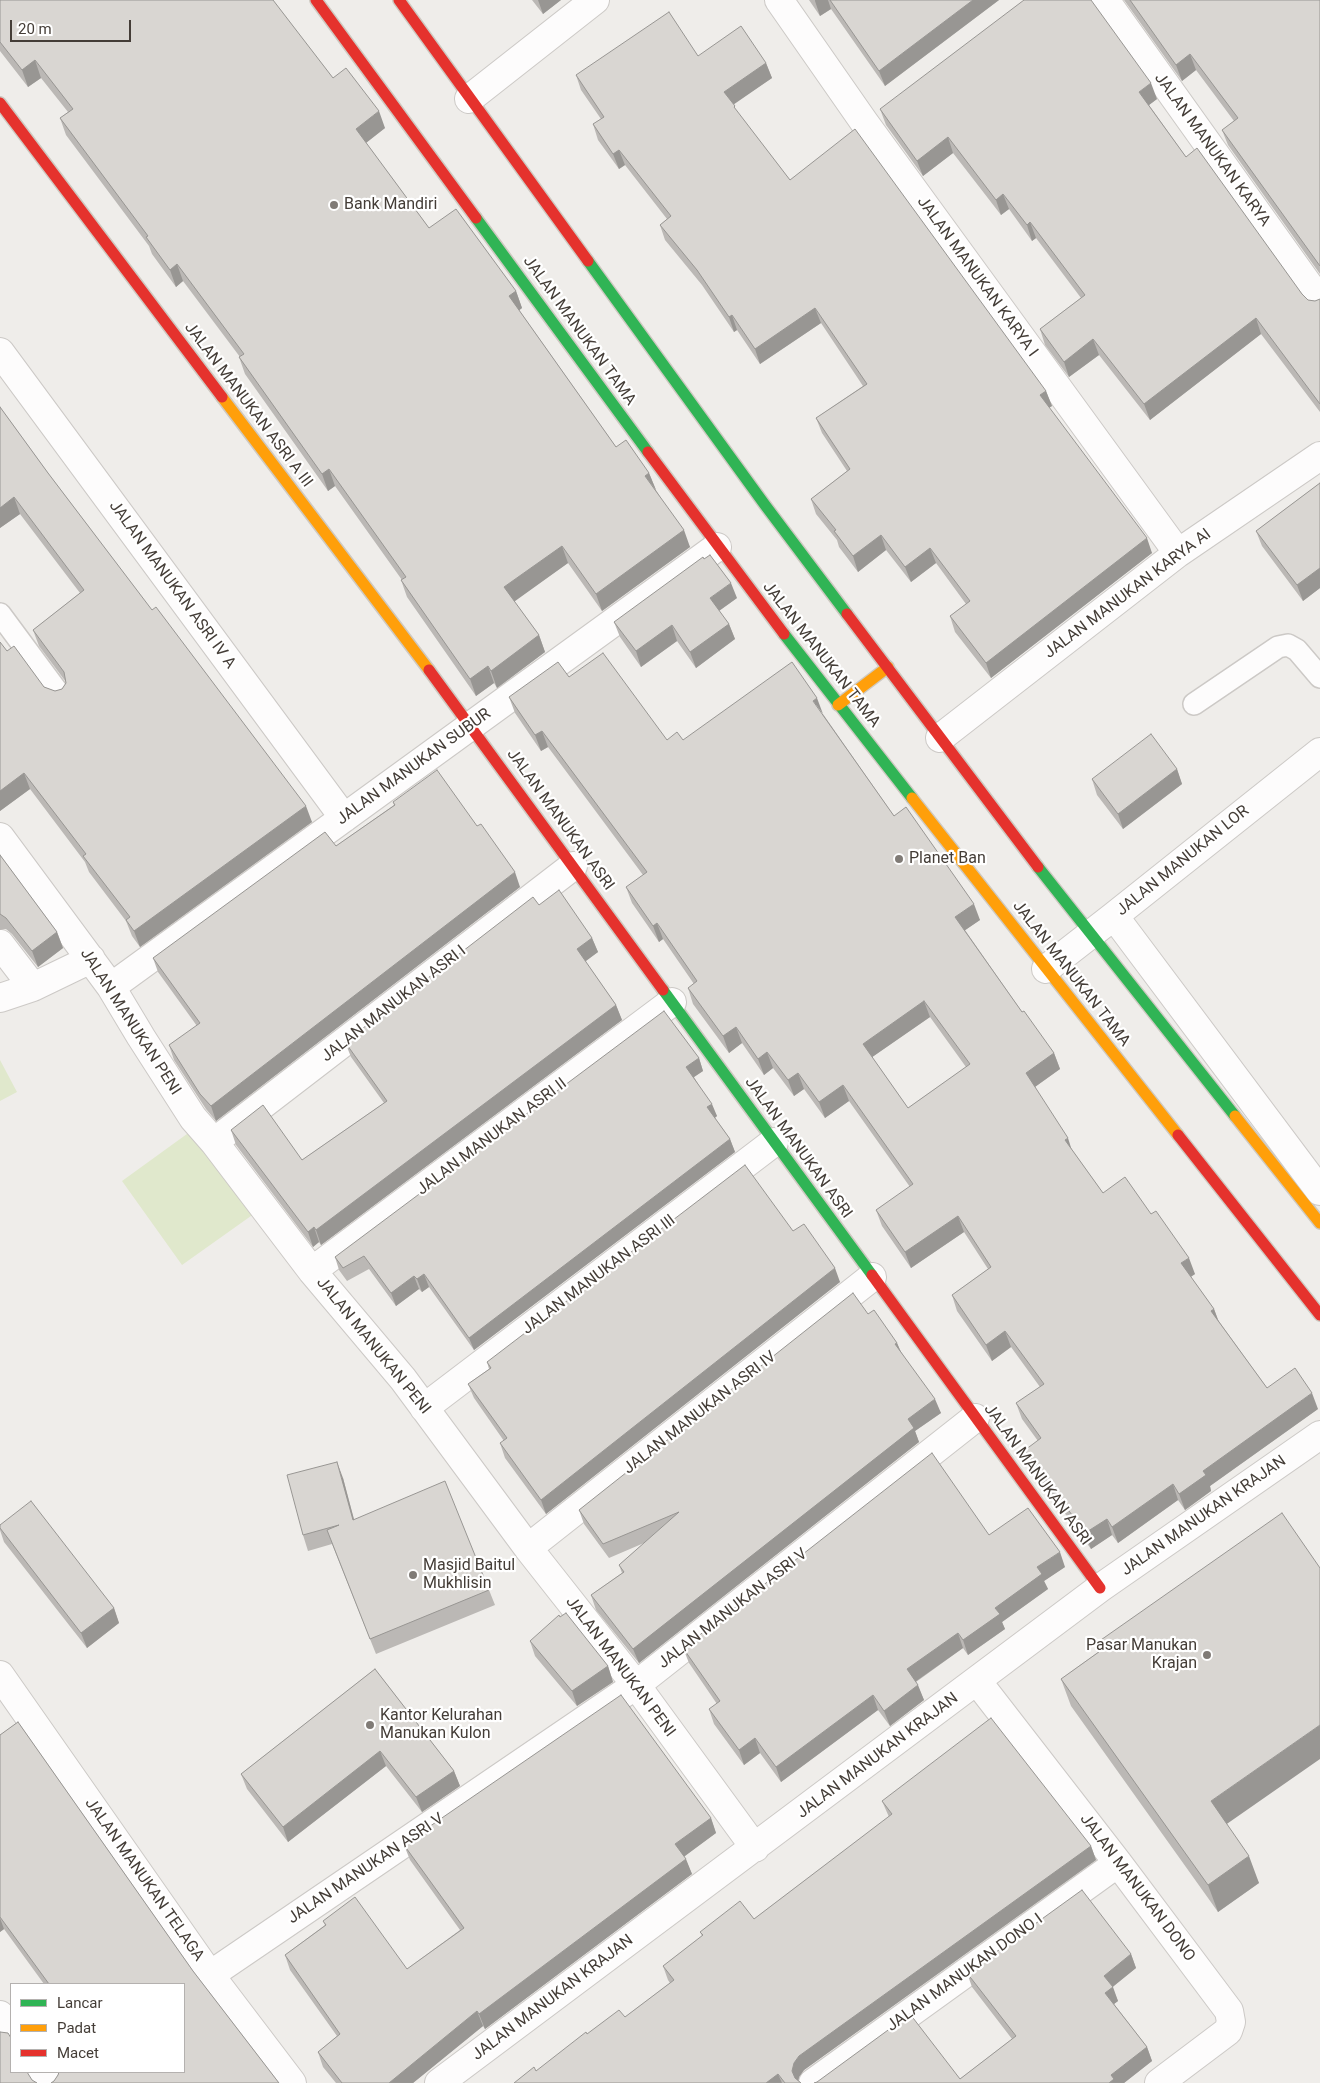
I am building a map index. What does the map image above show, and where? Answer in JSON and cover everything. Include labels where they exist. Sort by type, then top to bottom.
[{"type":"street","name":"JALAN MANUKAN TAMA","points":[[316,0],[717,547],[838,705],[1320,1315]]},
{"type":"street","points":[[399,0],[765,505],[940,738],[1090,935],[1320,1223]]},
{"type":"street","points":[[469,99],[595,0]]},
{"type":"street","name":"JALAN MANUKAN KARYA I","points":[[779,0],[864,122],[1178,553]]},
{"type":"street","name":"JALAN MANUKAN KARYA","points":[[1104,0],[1320,301]]},
{"type":"street","name":"JALAN MANUKAN ASRI A III","points":[[0,103],[471,726]]},
{"type":"street","points":[[864,122],[887,104]]},
{"type":"street","name":"JALAN MANUKAN ASRI IV A","points":[[0,352],[344,818]]},
{"type":"street","name":"JALAN MANUKAN KARYA AI","points":[[940,738],[1178,553],[1320,456]]},
{"type":"street","name":"JALAN MANUKAN SUBUR","points":[[111,987],[717,547]]},
{"type":"street","points":[[838,705],[888,667]]},
{"type":"street","name":"JALAN MANUKAN ASRI","points":[[471,726],[1100,1588]]},
{"type":"street","name":"JALAN MANUKAN LOR","points":[[1046,969],[1320,752]]},
{"type":"street","name":"JALAN MANUKAN PENI","points":[[0,837],[111,987],[193,1118],[214,1142],[312,1271],[403,1380],[528,1548],[636,1686],[755,1848]]},
{"type":"street","name":"JALAN MANUKAN ASRI I","points":[[214,1142],[573,866]]},
{"type":"street","points":[[1114,916],[1320,1192]]},
{"type":"street","points":[[0,944],[33,987]]},
{"type":"street","points":[[0,998],[33,987],[91,959]]},
{"type":"street","name":"JALAN MANUKAN ASRI II","points":[[312,1271],[672,1002]]},
{"type":"street","name":"JALAN MANUKAN ASRI III","points":[[424,1408],[774,1142]]},
{"type":"street","name":"JALAN MANUKAN ASRI IV","points":[[528,1548],[872,1277]]},
{"type":"street","name":"JALAN MANUKAN ASRI V","points":[[210,1975],[636,1686],[975,1418]]},
{"type":"street","name":"JALAN MANUKAN KRAJAN","points":[[439,2083],[978,1682],[1100,1588],[1320,1435]]},
{"type":"street","name":"JALAN MANUKAN DONO","points":[[978,1682],[1118,1863],[1229,2011],[1231,2022],[1228,2031],[1159,2083]]},
{"type":"street","name":"JALAN MANUKAN TELAGA","points":[[4,1688],[210,1975],[292,2083]]},
{"type":"street","name":"JALAN MANUKAN DONO I","points":[[813,2083],[1118,1863]]},
{"type":"street","points":[[0,2015],[10,2030]]},
{"type":"lane","points":[[0,614],[60,695]]},
{"type":"lane","points":[[1194,704],[1278,647],[1288,645],[1297,650],[1320,677]]},
{"type":"green space","points":[[0,1060],[17,1092],[0,1101]]},
{"type":"green space","points":[[198,1126],[258,1211],[182,1265],[122,1181]]},
{"type":"building","points":[[0,0],[273,0],[333,78],[346,68],[379,111],[356,129],[429,228],[456,209],[516,291],[509,296],[616,447],[626,440],[649,473],[645,476],[684,530],[596,594],[562,546],[504,587],[539,635],[491,671],[488,666],[470,679],[401,580],[406,577],[329,469],[322,474],[239,357],[244,354],[177,264],[170,270],[146,237],[148,236],[60,118],[73,109],[35,60],[22,70],[0,42]]},
{"type":"building","points":[[830,0],[973,0],[879,71]]},
{"type":"building","points":[[1024,0],[1091,0],[1151,83],[1139,92],[1186,157],[1197,148],[1302,294],[1308,300],[1315,301],[1320,299],[1320,404],[1256,318],[1144,404],[1093,339],[1064,362],[1040,329],[1085,295],[1030,222],[1027,225],[1003,194],[996,200],[948,137],[917,161],[880,109]]},
{"type":"building","points":[[1130,0],[1320,0],[1320,266],[1222,130],[1238,118],[1190,54],[1176,65]]},
{"type":"building","points":[[669,12],[698,56],[741,26],[766,63],[724,92],[790,180],[855,129],[1046,391],[1040,395],[1147,538],[986,663],[950,616],[970,601],[930,548],[905,567],[881,535],[853,556],[834,531],[836,530],[811,499],[850,469],[816,418],[867,384],[815,308],[755,349],[732,315],[729,317],[697,270],[660,225],[671,216],[619,150],[613,154],[593,124],[604,117],[576,75]]},
{"type":"building","points":[[0,407],[152,610],[156,607],[306,806],[134,931],[126,920],[130,917],[83,856],[86,854],[24,773],[0,791],[0,642],[7,651],[14,646],[44,687],[55,691],[62,689],[66,683],[64,672],[33,630],[84,590],[14,497],[0,508]]},
{"type":"building","points":[[1320,483],[1320,568],[1297,585],[1256,531]]},
{"type":"building","points":[[710,555],[731,583],[710,598],[729,624],[690,652],[672,625],[636,651],[614,622],[703,557],[704,559]]},
{"type":"building","points":[[603,653],[667,740],[677,732],[683,740],[792,662],[817,698],[813,701],[894,816],[906,807],[974,904],[955,917],[1022,1012],[1024,1011],[1054,1053],[1026,1073],[1068,1138],[1065,1140],[1103,1193],[1125,1177],[1151,1214],[1156,1211],[1189,1258],[1181,1263],[1214,1309],[1211,1311],[1267,1388],[1295,1368],[1312,1393],[1203,1471],[1206,1475],[1179,1494],[1173,1484],[1112,1527],[1107,1519],[1085,1533],[1025,1450],[1041,1438],[1016,1403],[1044,1384],[1005,1331],[986,1345],[952,1295],[991,1267],[958,1216],[905,1252],[876,1210],[913,1184],[843,1085],[819,1102],[798,1073],[788,1080],[767,1052],[758,1059],[736,1027],[723,1036],[688,988],[697,981],[657,923],[653,926],[626,887],[647,872],[542,731],[535,735],[509,697],[558,662],[569,677]],"holes":[[[924,1001],[970,1064],[908,1108],[863,1044]]]},
{"type":"building","points":[[1151,734],[1177,769],[1118,814],[1092,779]]},
{"type":"building","points":[[437,770],[477,826],[481,824],[515,872],[211,1106],[200,1094],[169,1045],[200,1023],[153,958],[325,832],[336,846],[395,805],[393,802]]},
{"type":"building","points":[[0,855],[57,932],[32,951],[6,918],[0,914]]},
{"type":"building","points":[[559,890],[592,938],[577,949],[616,1005],[316,1230],[314,1227],[308,1232],[231,1130],[263,1105],[302,1160],[387,1101],[345,1042],[533,897],[539,905]]},
{"type":"building","points":[[664,1011],[699,1058],[686,1067],[712,1104],[707,1107],[730,1139],[469,1338],[424,1274],[417,1279],[414,1276],[391,1293],[364,1256],[343,1268],[335,1257]]},
{"type":"building","points":[[745,1165],[793,1231],[804,1224],[835,1268],[541,1500],[500,1443],[507,1438],[468,1384],[491,1368],[487,1362]]},
{"type":"building","points":[[853,1293],[868,1314],[874,1310],[897,1343],[895,1344],[935,1399],[908,1419],[914,1428],[633,1649],[591,1595],[624,1572],[619,1565],[679,1512],[603,1544],[579,1510]]},
{"type":"building","points":[[932,1453],[989,1535],[1028,1508],[1060,1552],[1037,1567],[1042,1574],[995,1608],[1000,1614],[963,1640],[958,1633],[907,1669],[918,1685],[884,1711],[873,1695],[776,1767],[755,1738],[739,1750],[709,1709],[720,1701],[683,1648]]},
{"type":"building","name":"Masjid Baitul Mukhlisin","points":[[337,1462],[353,1520],[445,1481],[489,1590],[370,1639],[327,1530],[339,1525],[303,1535],[287,1475]]},
{"type":"building","points":[[31,1501],[114,1608],[81,1633],[0,1528],[0,1525]]},
{"type":"building","points":[[1282,1513],[1320,1568],[1320,1725],[1211,1801],[1249,1856],[1208,1885],[1061,1679],[1103,1649],[1098,1642]]},
{"type":"building","points":[[566,1613],[608,1666],[572,1691],[530,1641],[559,1615],[560,1617]]},
{"type":"building","name":"Kantor Kelurahan Manukan Kulon","points":[[375,1669],[454,1771],[416,1797],[380,1751],[283,1827],[241,1774]]},
{"type":"building","points":[[621,1695],[711,1818],[675,1844],[686,1859],[479,2014],[477,2011],[389,2083],[342,2083],[318,2052],[340,2034],[285,1955],[326,1925],[323,1921],[355,1897],[407,1969],[464,1928],[404,1845]]},
{"type":"building","points":[[991,1718],[1091,1846],[799,2056],[794,2063],[792,2071],[795,2078],[801,2083],[785,2083],[778,2074],[766,2083],[514,2083],[534,2067],[536,2071],[586,2032],[587,2034],[619,2010],[625,2017],[674,1980],[663,1966],[703,1935],[700,1932],[740,1901],[754,1919],[892,1814],[882,1801]]},
{"type":"building","points":[[18,1722],[193,1971],[279,2083],[51,2083],[59,2073],[185,2073],[185,1983],[48,1983],[0,1917],[0,1735]]},
{"type":"building","points":[[1082,1890],[1131,1954],[1104,1976],[1113,1987],[1105,1993],[1147,2047],[1111,2075],[1114,2079],[1109,2083],[814,2083],[910,2014],[960,2079],[1016,2036],[967,1973]]},
{"type":"building","points":[[0,2032],[8,2033],[10,2036],[10,2073],[28,2073],[32,2080],[37,2083],[0,2083]]},
{"type":"traffic: fast","points":[[476,218],[648,452]]},
{"type":"traffic: fast","points":[[588,261],[765,505],[847,614]]},
{"type":"traffic: fast","points":[[784,634],[912,798]]},
{"type":"traffic: fast","points":[[1038,867],[1235,1116]]},
{"type":"traffic: fast","points":[[663,990],[872,1275]]},
{"type":"traffic: slow","points":[[222,397],[429,670]]},
{"type":"traffic: slow","points":[[838,705],[888,667]]},
{"type":"traffic: slow","points":[[912,798],[1178,1135]]},
{"type":"traffic: slow","points":[[1235,1116],[1320,1223]]},
{"type":"traffic: jam","points":[[316,0],[476,218]]},
{"type":"traffic: jam","points":[[399,0],[588,261]]},
{"type":"traffic: jam","points":[[0,103],[222,397]]},
{"type":"traffic: jam","points":[[648,452],[784,634]]},
{"type":"traffic: jam","points":[[847,614],[1038,867]]},
{"type":"traffic: jam","points":[[429,670],[663,990]]},
{"type":"traffic: jam","points":[[1178,1135],[1320,1315]]},
{"type":"traffic: jam","points":[[872,1275],[1100,1588]]},
{"type":"place","name":"Bank Mandiri","points":[[334,205]]},
{"type":"place","name":"Planet Ban","points":[[899,859]]},
{"type":"place","name":"Masjid Baitul Mukhlisin","points":[[413,1575]]},
{"type":"place","name":"Pasar Manukan Krajan","points":[[1207,1655]]},
{"type":"place","name":"Kantor Kelurahan Manukan Kulon","points":[[370,1725]]}]
